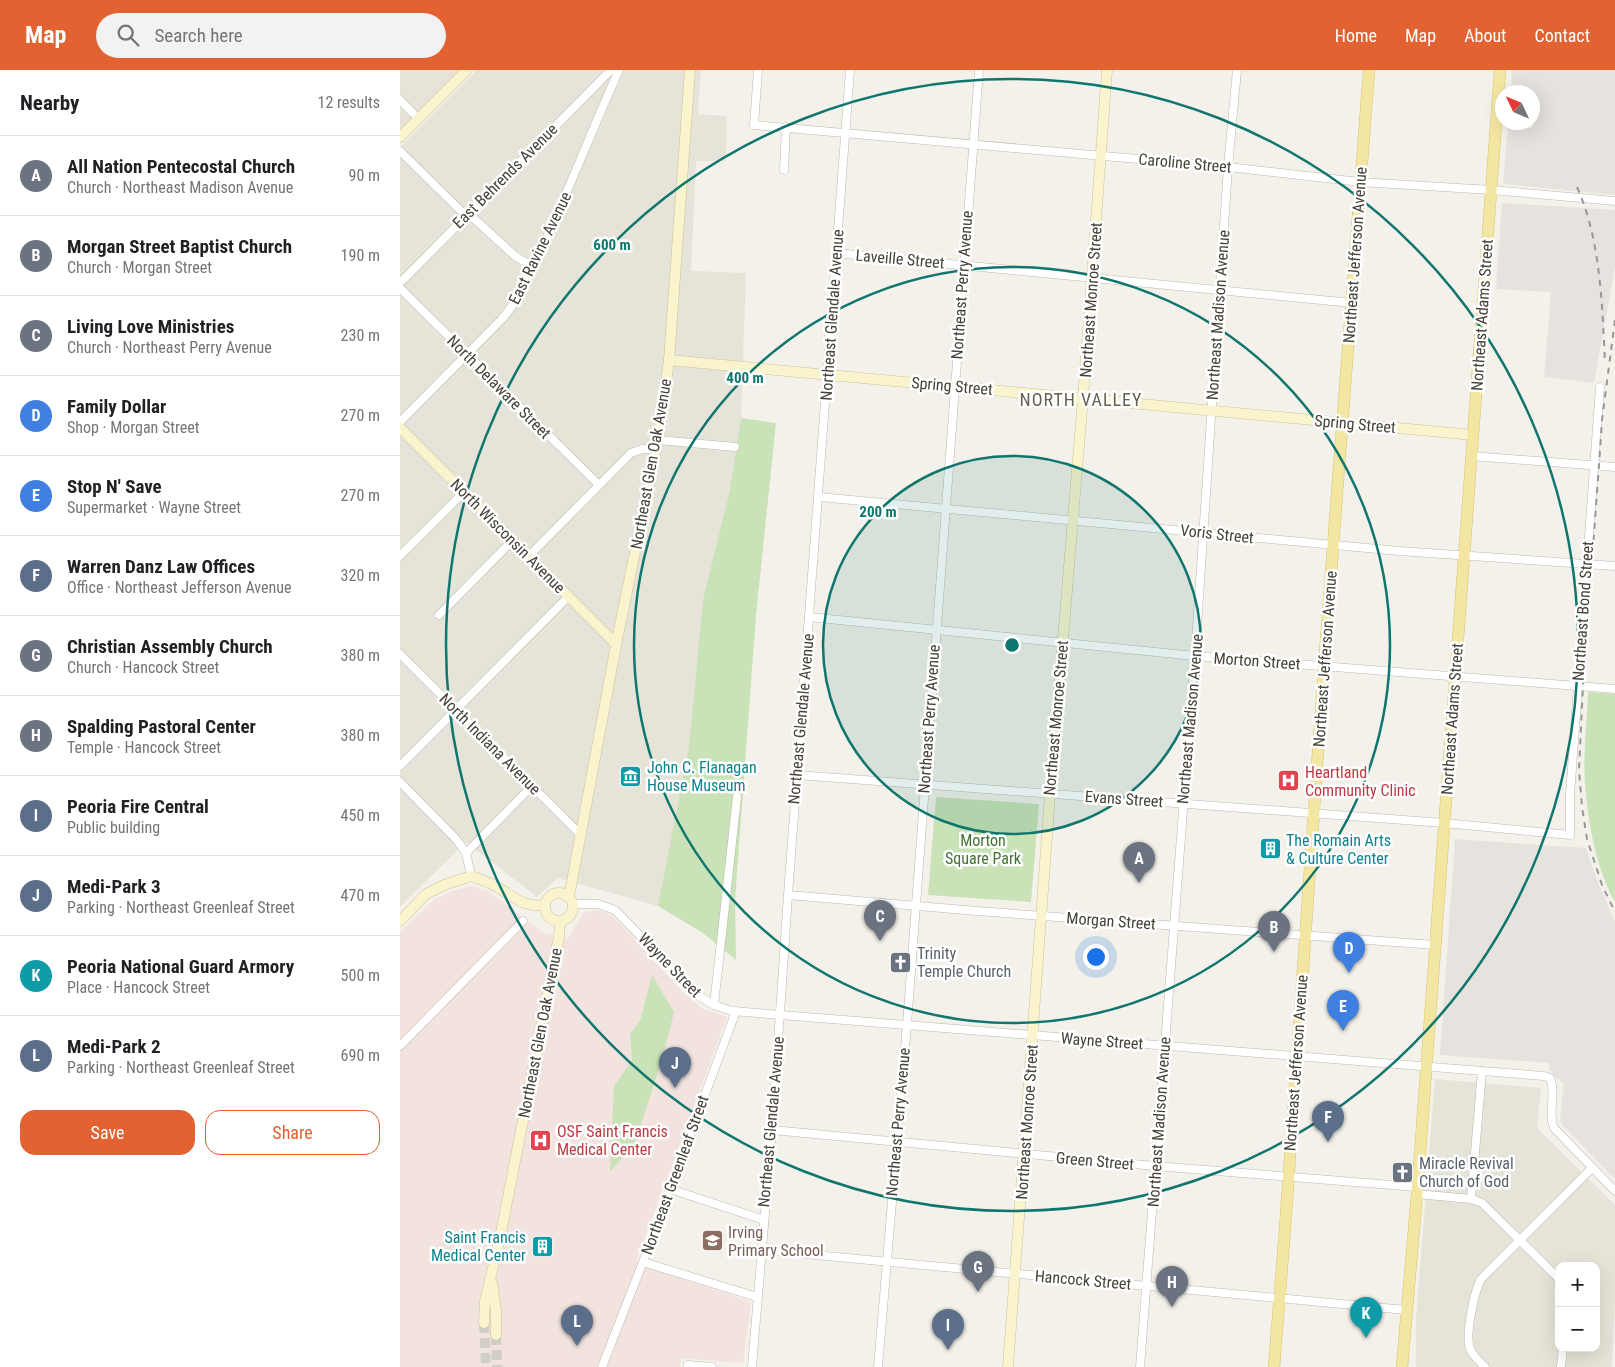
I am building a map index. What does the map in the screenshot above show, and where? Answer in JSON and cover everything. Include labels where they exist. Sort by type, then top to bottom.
[{"type":"main road","name":"Northeast Jefferson Avenue","points":[[1274,1367],[1313,814],[1369,70]]},
{"type":"main road","name":"Northeast Adams Street","points":[[1402,1367],[1417,1191],[1500,70]]},
{"type":"street","points":[[400,137],[467,70]]},
{"type":"street","name":"East Behrends Avenue","points":[[400,283],[611,70]]},
{"type":"street","name":"East Ravine Avenue","points":[[400,422],[511,308],[533,267],[564,200],[619,70]]},
{"type":"street","name":"Northeast Glen Oak Avenue","points":[[571,900],[576,854],[657,444],[669,360],[690,70]]},
{"type":"street","name":"Caroline Street","points":[[758,70],[754,125],[1228,167],[1360,182],[1491,190],[1615,201]]},
{"type":"street","name":"Northeast Glendale Avenue","points":[[752,1367],[772,1130],[850,70]]},
{"type":"street","name":"Northeast Perry Avenue","points":[[878,1367],[925,784],[979,70]]},
{"type":"street","name":"Northeast Monroe Street","points":[[1008,1367],[1034,1035],[1050,795],[1093,278],[1107,70]]},
{"type":"street","name":"Northeast Madison Avenue","points":[[1140,1367],[1195,656],[1228,167],[1237,70]]},
{"type":"street","points":[[400,100],[418,118]]},
{"type":"street","points":[[784,170],[786,127]]},
{"type":"street","points":[[400,151],[515,256],[533,267]]},
{"type":"street","name":"Laveille Street","points":[[836,253],[1352,303]]},
{"type":"street","name":"North Delaware Street","points":[[400,288],[599,485]]},
{"type":"street","name":"Spring Street","points":[[669,360],[1473,435]]},
{"type":"street","name":"Northeast Bond Street","points":[[1570,835],[1570,795],[1600,387]]},
{"type":"street","name":"North Wisconsin Avenue","points":[[400,428],[616,644]]},
{"type":"street","points":[[529,556],[633,452],[657,444],[735,447]]},
{"type":"street","points":[[1471,456],[1615,466]]},
{"type":"street","points":[[400,556],[464,492]]},
{"type":"street","name":"Voris Street","points":[[818,496],[1464,556],[1615,566]]},
{"type":"street","points":[[439,615],[513,540]]},
{"type":"street","points":[[400,766],[569,596]]},
{"type":"street","points":[[585,613],[600,624],[610,627],[618,622],[623,610]]},
{"type":"street","name":"Morton Street","points":[[810,617],[1195,656],[1615,689]]},
{"type":"street","name":"North Indiana Avenue","points":[[400,654],[580,834]]},
{"type":"street","name":"Evans Street","points":[[797,775],[1444,823],[1570,835]]},
{"type":"street","points":[[400,782],[456,839],[466,853],[471,876]]},
{"type":"street","points":[[466,853],[532,786]]},
{"type":"street","points":[[714,1005],[737,797]]},
{"type":"street","name":"Northeast Glen Oak Avenue","points":[[557,893],[566,882],[576,854]]},
{"type":"street","points":[[400,921],[426,894],[444,885],[471,876],[496,886],[534,907],[545,905]]},
{"type":"street","points":[[557,893],[566,894],[571,900],[571,916],[560,922],[549,917],[545,910],[549,897],[557,893]]},
{"type":"street","name":"Morgan Street","points":[[788,895],[1435,945]]},
{"type":"street","name":"Wayne Street","points":[[571,900],[598,904],[616,910],[695,992],[714,1005],[736,1011],[1544,1076],[1550,1078],[1553,1085],[1551,1121],[1554,1128],[1592,1168]]},
{"type":"street","points":[[400,1046],[523,921]]},
{"type":"street","name":"Northeast Glen Oak Avenue","points":[[484,1323],[485,1301],[558,943],[560,922]]},
{"type":"street","name":"Northeast Greenleaf Street","points":[[602,1367],[736,1011]]},
{"type":"street","points":[[1471,1199],[1482,1071]]},
{"type":"street","name":"Green Street","points":[[772,1130],[1288,1178],[1417,1191],[1477,1200],[1487,1207],[1555,1275]]},
{"type":"street","points":[[1486,1367],[1474,1355],[1469,1344],[1474,1294],[1481,1280],[1592,1168],[1615,1191]]},
{"type":"street","points":[[670,1190],[764,1220]]},
{"type":"street","name":"Hancock Street","points":[[761,1250],[1406,1310]]},
{"type":"street","name":"Northeast Glen Oak Avenue","points":[[494,1262],[493,1288],[496,1310],[496,1335]]},
{"type":"street","points":[[643,1262],[757,1297]]},
{"type":"street","points":[[1561,1367],[1563,1352]]},
{"type":"street","points":[[688,1367],[688,1365],[712,1367]]},
{"type":"shaded area","points":[[400,70],[463,70],[400,134]]},
{"type":"shaded area","points":[[477,70],[701,70],[698,114],[727,116],[726,161],[696,161],[691,271],[746,273],[741,418],[714,768],[658,906],[558,878],[537,897],[466,842],[400,907],[400,147]]},
{"type":"shaded area","points":[[1512,70],[1615,70],[1615,195],[1503,184],[1508,130],[1540,130],[1540,85],[1511,85]]},
{"type":"shaded area","points":[[1502,203],[1615,210],[1615,267],[1594,383],[1544,377],[1551,292],[1496,289]]},
{"type":"shaded area","points":[[1455,839],[1586,848],[1615,922],[1615,1179],[1562,1125],[1560,1119],[1564,1084],[1549,1069],[1550,1063],[1440,1055]]},
{"type":"shaded area","name":"OSF Saint Francis Medical Center","points":[[471,886],[487,891],[544,933],[568,939],[583,913],[597,910],[612,915],[680,989],[702,1008],[727,1017],[636,1262],[751,1302],[743,1363],[681,1358],[680,1367],[400,1367],[400,932],[435,899],[452,891]]},
{"type":"shaded area","points":[[1435,1079],[1541,1088],[1537,1128],[1615,1205],[1615,1299],[1612,1367],[1416,1367],[1416,1320]]},
{"type":"green space","points":[[741,418],[776,423],[756,615],[735,900],[736,960],[703,933],[658,906],[689,748],[703,600],[730,490]]},
{"type":"green space","points":[[1588,692],[1615,694],[1615,902],[1608,889],[1598,860],[1588,814],[1584,761]]},
{"type":"green space","name":"Morton Square Park","points":[[936,797],[1039,804],[1031,902],[928,895]]},
{"type":"green space","points":[[652,975],[674,1012],[663,1056],[635,1143],[610,1172],[614,1086],[632,1060],[630,1034],[640,1021]]},
{"type":"tunnel","points":[[484,1323],[486,1367]]},
{"type":"tunnel","points":[[496,1335],[497,1367]]},
{"type":"railway","points":[[1577,187],[1585,208],[1596,251],[1605,362]]},
{"type":"railway","points":[[1615,320],[1602,420],[1583,686],[1579,770],[1587,839],[1602,885],[1615,912]]},
{"type":"place","name":"John C. Flanagan House Museum","points":[[631,776]]},
{"type":"place","name":"Heartland Community Clinic","points":[[1289,781]]},
{"type":"place","name":"The Romain Arts & Culture Center","points":[[1270,849]]},
{"type":"place","name":"All Nation Pentecostal Church","points":[[1139,883]]},
{"type":"place","name":"Living Love Ministries","points":[[880,941]]},
{"type":"place","name":"Morgan Street Baptist Church","points":[[1274,952]]},
{"type":"place","name":"Trinity Temple Church","points":[[901,962]]},
{"type":"place","name":"Family Dollar","points":[[1349,973]]},
{"type":"place","name":"Stop N' Save","points":[[1343,1031]]},
{"type":"place","name":"Medi-Park 3","points":[[675,1088]]},
{"type":"place","name":"OSF Saint Francis Medical Center","points":[[541,1140]]},
{"type":"place","name":"Warren Danz Law Offices","points":[[1328,1142]]},
{"type":"place","name":"Miracle Revival Church of God","points":[[1403,1172]]},
{"type":"place","name":"Irving Primary School","points":[[712,1241]]},
{"type":"place","name":"Saint Francis Medical Center","points":[[542,1246]]},
{"type":"place","name":"Christian Assembly Church","points":[[978,1292]]},
{"type":"place","name":"Spalding Pastoral Center","points":[[1172,1307]]},
{"type":"place","name":"Peoria National Guard Armory","points":[[1366,1338]]},
{"type":"place","name":"Medi-Park 2","points":[[577,1346]]},
{"type":"place","name":"Peoria Fire Central","points":[[948,1350]]},
{"type":"district","name":"NORTH VALLEY","points":[[1081,399]]}]
